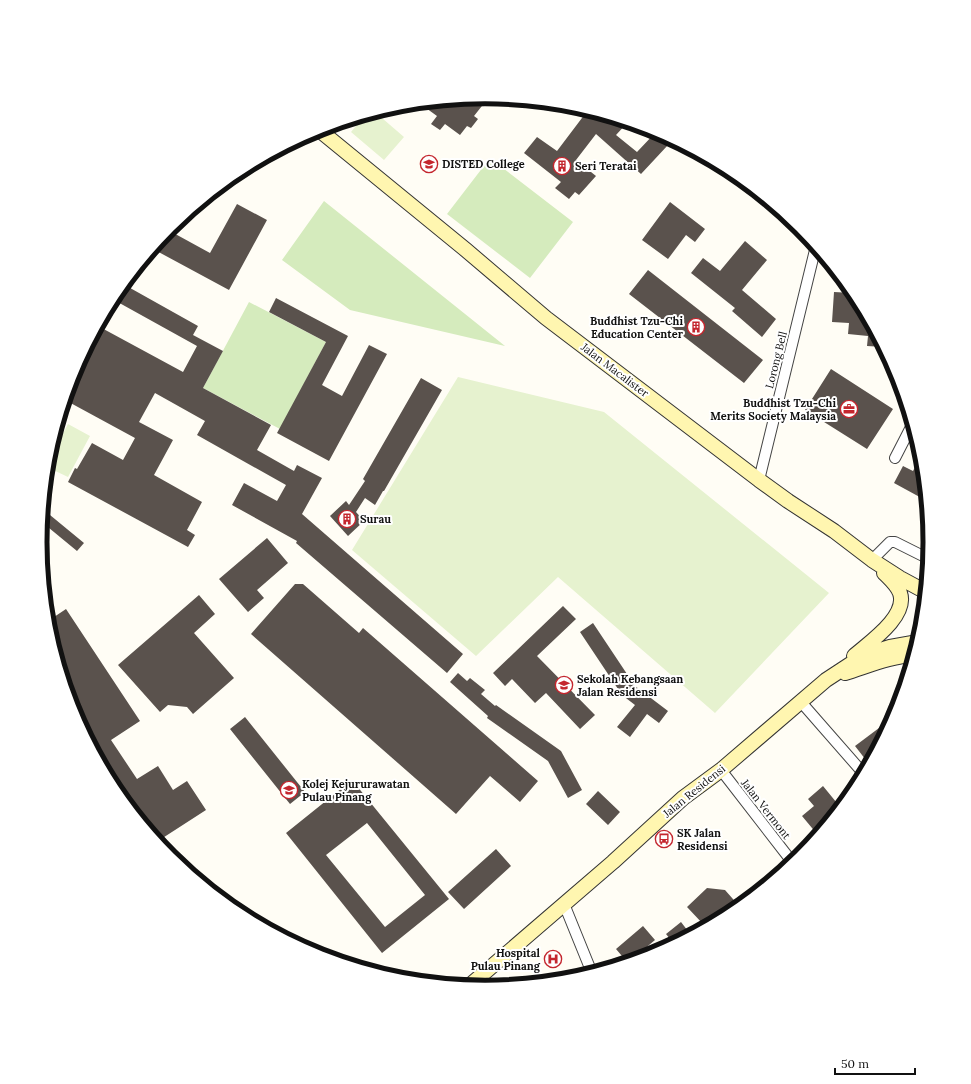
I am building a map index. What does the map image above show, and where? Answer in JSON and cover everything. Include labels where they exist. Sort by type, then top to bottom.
[{"type":"main road","name":"Jalan Macalister","points":[[324,135],[466,250],[546,318],[759,480],[872,560],[921,589]]},
{"type":"main road","points":[[826,680],[879,635],[899,612],[901,606],[900,593],[896,586],[872,560]]},
{"type":"main road","name":"Jalan Residensi","points":[[476,980],[613,862],[682,798],[721,770],[826,680],[855,661],[871,653],[890,647],[912,643]]},
{"type":"main road","points":[[826,680],[886,660],[909,656]]},
{"type":"street","name":"Lorong Bell","points":[[759,480],[814,252]]},
{"type":"street","points":[[895,458],[909,430]]},
{"type":"street","points":[[872,560],[890,542],[894,542],[924,556]]},
{"type":"street","points":[[801,702],[860,769]]},
{"type":"street","name":"Jalan Vermont","points":[[721,770],[789,858]]},
{"type":"street","points":[[564,904],[590,968]]},
{"type":"green space","points":[[380,116],[404,137],[384,160],[351,132],[359,122]]},
{"type":"green space","points":[[490,158],[573,222],[530,278],[447,214]]},
{"type":"green space","points":[[324,201],[505,346],[350,310],[282,260]]},
{"type":"green space","points":[[249,302],[326,342],[280,429],[203,388]]},
{"type":"green space","points":[[458,377],[604,412],[829,593],[715,713],[558,577],[476,656],[352,550]]},
{"type":"green space","points":[[68,424],[90,436],[68,477],[53,470],[59,441]]},
{"type":"building","points":[[457,104],[483,104],[474,116],[478,119],[471,128],[467,126],[460,135],[445,124],[440,130],[431,124],[437,116],[425,107]]},
{"type":"building","points":[[584,115],[624,126],[616,135],[637,152],[652,137],[668,145],[641,174],[596,134],[576,160],[596,176],[579,195],[575,192],[569,199],[555,188],[561,182],[524,153],[537,137],[557,151]]},
{"type":"building","points":[[670,202],[705,229],[695,242],[686,235],[668,259],[642,240]]},
{"type":"building","points":[[237,204],[267,220],[229,290],[157,251],[174,233],[210,253]]},
{"type":"building","points":[[745,241],[767,260],[742,290],[776,319],[762,337],[732,311],[735,308],[691,273],[703,258],[720,271]]},
{"type":"building","name":"Buddhist Tzu-Chi Education Center","points":[[648,270],[763,360],[744,383],[629,294]]},
{"type":"building","points":[[129,287],[198,326],[193,335],[223,351],[203,388],[271,425],[257,450],[294,471],[297,465],[322,478],[302,514],[463,654],[447,673],[296,543],[297,541],[232,505],[244,483],[277,501],[286,485],[197,435],[205,421],[155,393],[139,422],[173,440],[154,475],[202,502],[187,530],[195,535],[188,547],[68,482],[75,468],[77,469],[92,443],[123,460],[135,438],[70,402],[80,374],[103,329],[183,372],[197,346],[118,302]]},
{"type":"building","points":[[834,292],[846,293],[852,302],[852,306],[855,306],[878,347],[867,346],[868,336],[848,334],[849,323],[832,322]]},
{"type":"building","points":[[276,298],[348,336],[322,385],[342,396],[369,345],[387,354],[329,461],[277,433],[326,342],[269,312]]},
{"type":"building","name":"Buddhist Tzu-Chi Merits Society Malaysia","points":[[831,369],[893,409],[867,449],[805,410]]},
{"type":"building","points":[[421,378],[442,390],[375,505],[365,498],[356,512],[364,521],[348,536],[330,516],[346,501],[349,505],[365,481],[363,479]]},
{"type":"building","points":[[917,463],[921,498],[894,483],[903,466],[913,471]]},
{"type":"building","points":[[50,515],[84,543],[77,551],[48,527],[48,517]]},
{"type":"building","points":[[267,538],[288,563],[257,590],[264,598],[248,612],[219,579]]},
{"type":"building","points":[[295,584],[303,584],[359,633],[363,628],[538,781],[520,802],[490,776],[456,814],[251,634]]},
{"type":"building","points":[[199,595],[215,614],[194,633],[234,678],[193,714],[187,707],[168,705],[160,712],[118,665]]},
{"type":"building","points":[[563,606],[576,619],[537,656],[595,715],[580,729],[546,693],[535,703],[512,679],[505,686],[493,673]]},
{"type":"building","points":[[66,609],[140,721],[111,740],[137,779],[158,766],[173,790],[187,781],[206,810],[162,838],[121,786],[92,736],[70,683],[54,617]]},
{"type":"building","points":[[593,623],[635,686],[668,711],[659,723],[647,714],[630,737],[617,727],[635,705],[622,695],[580,632]]},
{"type":"building","points":[[458,673],[467,681],[470,678],[485,690],[481,694],[495,706],[496,705],[561,751],[582,790],[568,798],[548,761],[487,718],[488,716],[450,682]]},
{"type":"building","points":[[245,717],[305,792],[290,804],[230,729]]},
{"type":"building","points":[[885,724],[866,760],[855,746]]},
{"type":"building","points":[[352,780],[449,899],[382,953],[286,833]],"holes":[[[367,823],[425,895],[385,927],[326,855]]]},
{"type":"building","points":[[823,786],[837,803],[815,831],[802,816],[814,806],[808,799]]},
{"type":"building","points":[[598,791],[620,812],[608,825],[586,804]]},
{"type":"building","points":[[496,849],[511,866],[464,909],[448,892]]},
{"type":"building","points":[[707,888],[725,890],[736,902],[714,916],[713,915],[702,923],[687,907]]},
{"type":"building","points":[[681,922],[688,931],[670,939],[666,934]]},
{"type":"building","points":[[643,926],[655,940],[642,951],[623,958],[616,949]]},
{"type":"place","name":"DISTED College","points":[[429,164]]},
{"type":"place","name":"Seri Teratai","points":[[562,166]]},
{"type":"place","name":"Buddhist Tzu-Chi Education Center","points":[[696,327]]},
{"type":"place","name":"Buddhist Tzu-Chi Merits Society Malaysia","points":[[849,409]]},
{"type":"place","name":"Surau","points":[[347,519]]},
{"type":"place","name":"Sekolah Kebangsaan Jalan Residensi","points":[[564,685]]},
{"type":"place","name":"Kolej Kejururawatan Pulau Pinang","points":[[289,790]]},
{"type":"place","name":"SK Jalan Residensi","points":[[664,839]]},
{"type":"place","name":"Hospital Pulau Pinang","points":[[553,959]]}]
